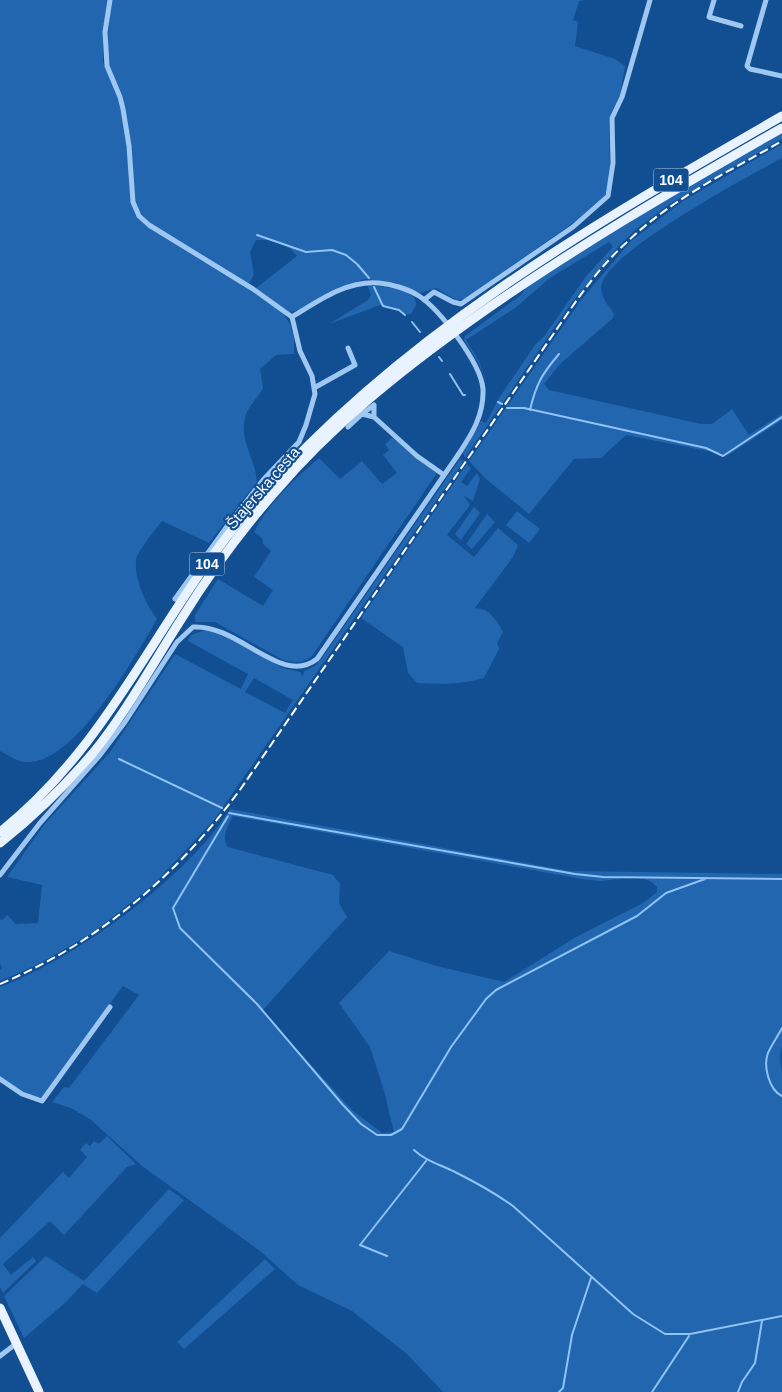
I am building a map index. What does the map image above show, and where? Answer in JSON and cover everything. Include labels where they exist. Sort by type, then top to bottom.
[{"type":"main road","name":"Štajerska cesta","points":[[0,832],[33,803],[81,752],[121,697],[213,555],[271,483],[349,406],[561,246],[782,116]]},
{"type":"main road","name":"Štajerska cesta","points":[[0,843],[56,794],[94,751],[131,699],[210,575],[251,520],[292,472],[366,402],[450,330],[568,254],[782,128]]},
{"type":"main road","points":[[0,1308],[39,1392]]},
{"type":"street","points":[[110,0],[105,32],[107,66],[120,97],[129,146],[134,202],[139,216],[149,225],[253,289],[292,317],[300,351],[312,376],[314,388],[310,410],[299,442],[263,480],[175,599]]},
{"type":"street","points":[[424,300],[434,292],[461,304],[573,227],[608,196],[613,163],[612,118],[622,97],[650,0]]},
{"type":"street","points":[[714,0],[709,17],[741,26]]},
{"type":"street","points":[[766,0],[748,66],[750,69],[782,76]]},
{"type":"street","points":[[0,875],[40,823],[100,755],[125,722],[177,642],[193,627],[217,629],[286,666],[299,668],[310,665],[318,659],[472,435],[479,419],[482,402],[483,387],[478,372],[472,360],[450,330],[424,300],[394,286],[379,282],[361,283],[322,299],[292,317]]},
{"type":"street","points":[[314,388],[354,365],[355,362],[348,348]]},
{"type":"street","points":[[348,427],[374,405],[374,417]]},
{"type":"street","points":[[362,414],[374,417],[417,456],[444,476]]},
{"type":"street","points":[[0,1078],[22,1094],[42,1101],[110,1007]]},
{"type":"street","points":[[0,1356],[17,1342]]},
{"type":"shaded area","points":[[0,0],[108,0],[103,31],[103,62],[119,101],[126,131],[132,203],[136,216],[146,225],[209,263],[282,312],[290,324],[294,338],[294,354],[276,355],[260,369],[263,388],[248,410],[245,418],[244,435],[257,482],[209,543],[162,521],[143,546],[136,560],[139,584],[157,619],[119,681],[102,706],[83,728],[63,747],[44,759],[25,762],[0,751]]},
{"type":"shaded area","points":[[112,0],[585,0],[579,1],[573,20],[578,22],[575,46],[615,59],[625,66],[620,95],[609,118],[610,170],[608,190],[579,219],[464,299],[456,300],[436,288],[420,293],[396,283],[365,279],[339,288],[296,311],[289,312],[255,289],[297,256],[291,249],[272,240],[256,240],[250,252],[254,275],[248,285],[145,220],[139,210],[134,199],[130,174],[127,124],[112,80],[109,65],[108,32]]},
{"type":"shaded area","points":[[782,133],[782,139],[670,204],[635,230],[618,247],[570,305],[465,458],[463,453],[481,421],[486,423],[499,398],[535,345],[545,335],[587,275],[613,247],[609,242],[550,278],[515,308],[466,340],[479,361],[487,383],[479,364],[464,340],[465,336],[521,295],[528,285],[629,220]]},
{"type":"shaded area","points":[[782,144],[782,158],[683,215],[630,252],[611,269],[602,283],[601,291],[614,314],[613,318],[560,364],[544,384],[549,390],[701,424],[712,424],[732,409],[749,435],[782,414],[782,420],[728,455],[626,435],[601,458],[574,459],[529,514],[486,479],[469,461],[581,300],[631,241],[683,201]]},
{"type":"shaded area","points":[[368,286],[396,289],[410,294],[416,303],[414,309],[411,314],[408,314],[380,305],[329,324],[368,300],[371,295]]},
{"type":"shaded area","points":[[393,437],[437,473],[312,656],[298,662],[283,660],[215,622],[195,622],[195,615],[218,579],[263,606],[273,590],[254,577],[271,551],[263,544],[262,538],[254,532],[274,502],[301,474],[319,458],[340,479],[362,461],[382,484],[397,473],[383,455],[389,450],[385,444]]},
{"type":"shaded area","points":[[460,459],[464,461],[214,820],[153,885],[94,932],[37,965],[0,981],[0,970],[2,968],[0,964],[0,919],[2,920],[7,915],[16,924],[38,923],[42,885],[7,877],[44,825],[110,752],[175,654],[241,689],[248,674],[188,641],[191,635],[208,629],[215,630],[283,668],[300,672],[302,676],[304,671],[315,666]],"holes":[[[254,678],[293,700],[285,713],[245,692]]]},
{"type":"shaded area","points":[[467,464],[471,468],[461,482],[467,486],[477,473],[480,479],[473,501],[464,496],[470,505],[447,535],[474,557],[498,528],[518,545],[513,557],[475,608],[489,612],[503,632],[497,643],[499,649],[484,678],[459,683],[417,683],[408,673],[403,647],[361,618]]},
{"type":"shaded area","points":[[474,507],[480,513],[461,540],[455,534]]},
{"type":"shaded area","points":[[517,511],[540,529],[529,543],[506,525]]},
{"type":"shaded area","points":[[487,514],[495,522],[472,549],[466,544]]},
{"type":"shaded area","points":[[230,809],[570,871],[782,874],[782,1046],[780,1056],[782,1072],[782,1392],[443,1392],[406,1353],[352,1311],[298,1285],[260,1251],[142,1166],[91,1120],[71,1108],[52,1102],[64,1087],[69,1088],[139,995],[123,986],[42,1097],[25,1094],[0,1077],[0,987],[62,957],[127,913],[159,888],[187,862],[211,835]],"holes":[[[233,816],[581,879],[599,881],[630,878],[646,879],[657,887],[657,892],[643,903],[576,937],[504,982],[437,966],[389,951],[339,1003],[370,1047],[384,1091],[394,1132],[382,1133],[352,1110],[262,1011],[347,917],[339,903],[340,884],[333,875],[228,847],[225,836]]]},
{"type":"shaded area","points":[[107,1136],[136,1164],[127,1167],[64,1235],[50,1221],[3,1264],[11,1275],[33,1257],[36,1261],[3,1293],[0,1287],[0,1238],[63,1172],[69,1178],[87,1157],[80,1150],[86,1143],[90,1146],[94,1141],[99,1144]]},
{"type":"shaded area","points":[[169,1189],[184,1200],[97,1293],[83,1284],[65,1303],[24,1338],[4,1296],[46,1256],[84,1281]]},
{"type":"shaded area","points":[[265,1259],[275,1269],[184,1349],[177,1342]]},
{"type":"waterway","points":[[257,235],[306,252],[332,250],[346,255],[369,278]]},
{"type":"waterway","points":[[374,287],[383,306],[399,310],[405,315]]},
{"type":"waterway","points":[[412,322],[420,332]]},
{"type":"waterway","points":[[530,410],[540,380],[559,354]]},
{"type":"waterway","points":[[439,357],[442,361]]},
{"type":"waterway","points":[[450,374],[463,395],[465,395]]},
{"type":"waterway","points":[[498,402],[502,404]]},
{"type":"waterway","points":[[507,408],[524,408],[706,448],[723,456],[782,417]]},
{"type":"waterway","points":[[119,759],[222,808]]},
{"type":"waterway","points":[[229,813],[575,874],[603,877],[782,879]]},
{"type":"waterway","points":[[228,816],[173,908],[180,928],[257,1004],[361,1124],[377,1135],[391,1135],[402,1129],[451,1047],[486,999],[496,990],[637,916],[666,893],[705,879]]},
{"type":"waterway","points":[[782,1028],[768,1053],[766,1064],[768,1077],[774,1089],[782,1096]]},
{"type":"waterway","points":[[414,1150],[428,1160],[485,1188],[513,1206],[633,1314],[665,1334],[690,1334],[782,1316]]},
{"type":"waterway","points":[[387,1256],[360,1245],[426,1161]]},
{"type":"waterway","points":[[559,1392],[563,1388],[572,1335],[591,1278]]},
{"type":"waterway","points":[[738,1392],[742,1382],[755,1363],[762,1321]]},
{"type":"waterway","points":[[652,1392],[689,1336]]},
{"type":"railway","points":[[0,984],[37,967],[71,948],[104,926],[135,902],[192,849],[242,787],[572,307],[597,274],[643,227],[662,213],[701,187],[782,141]]}]
